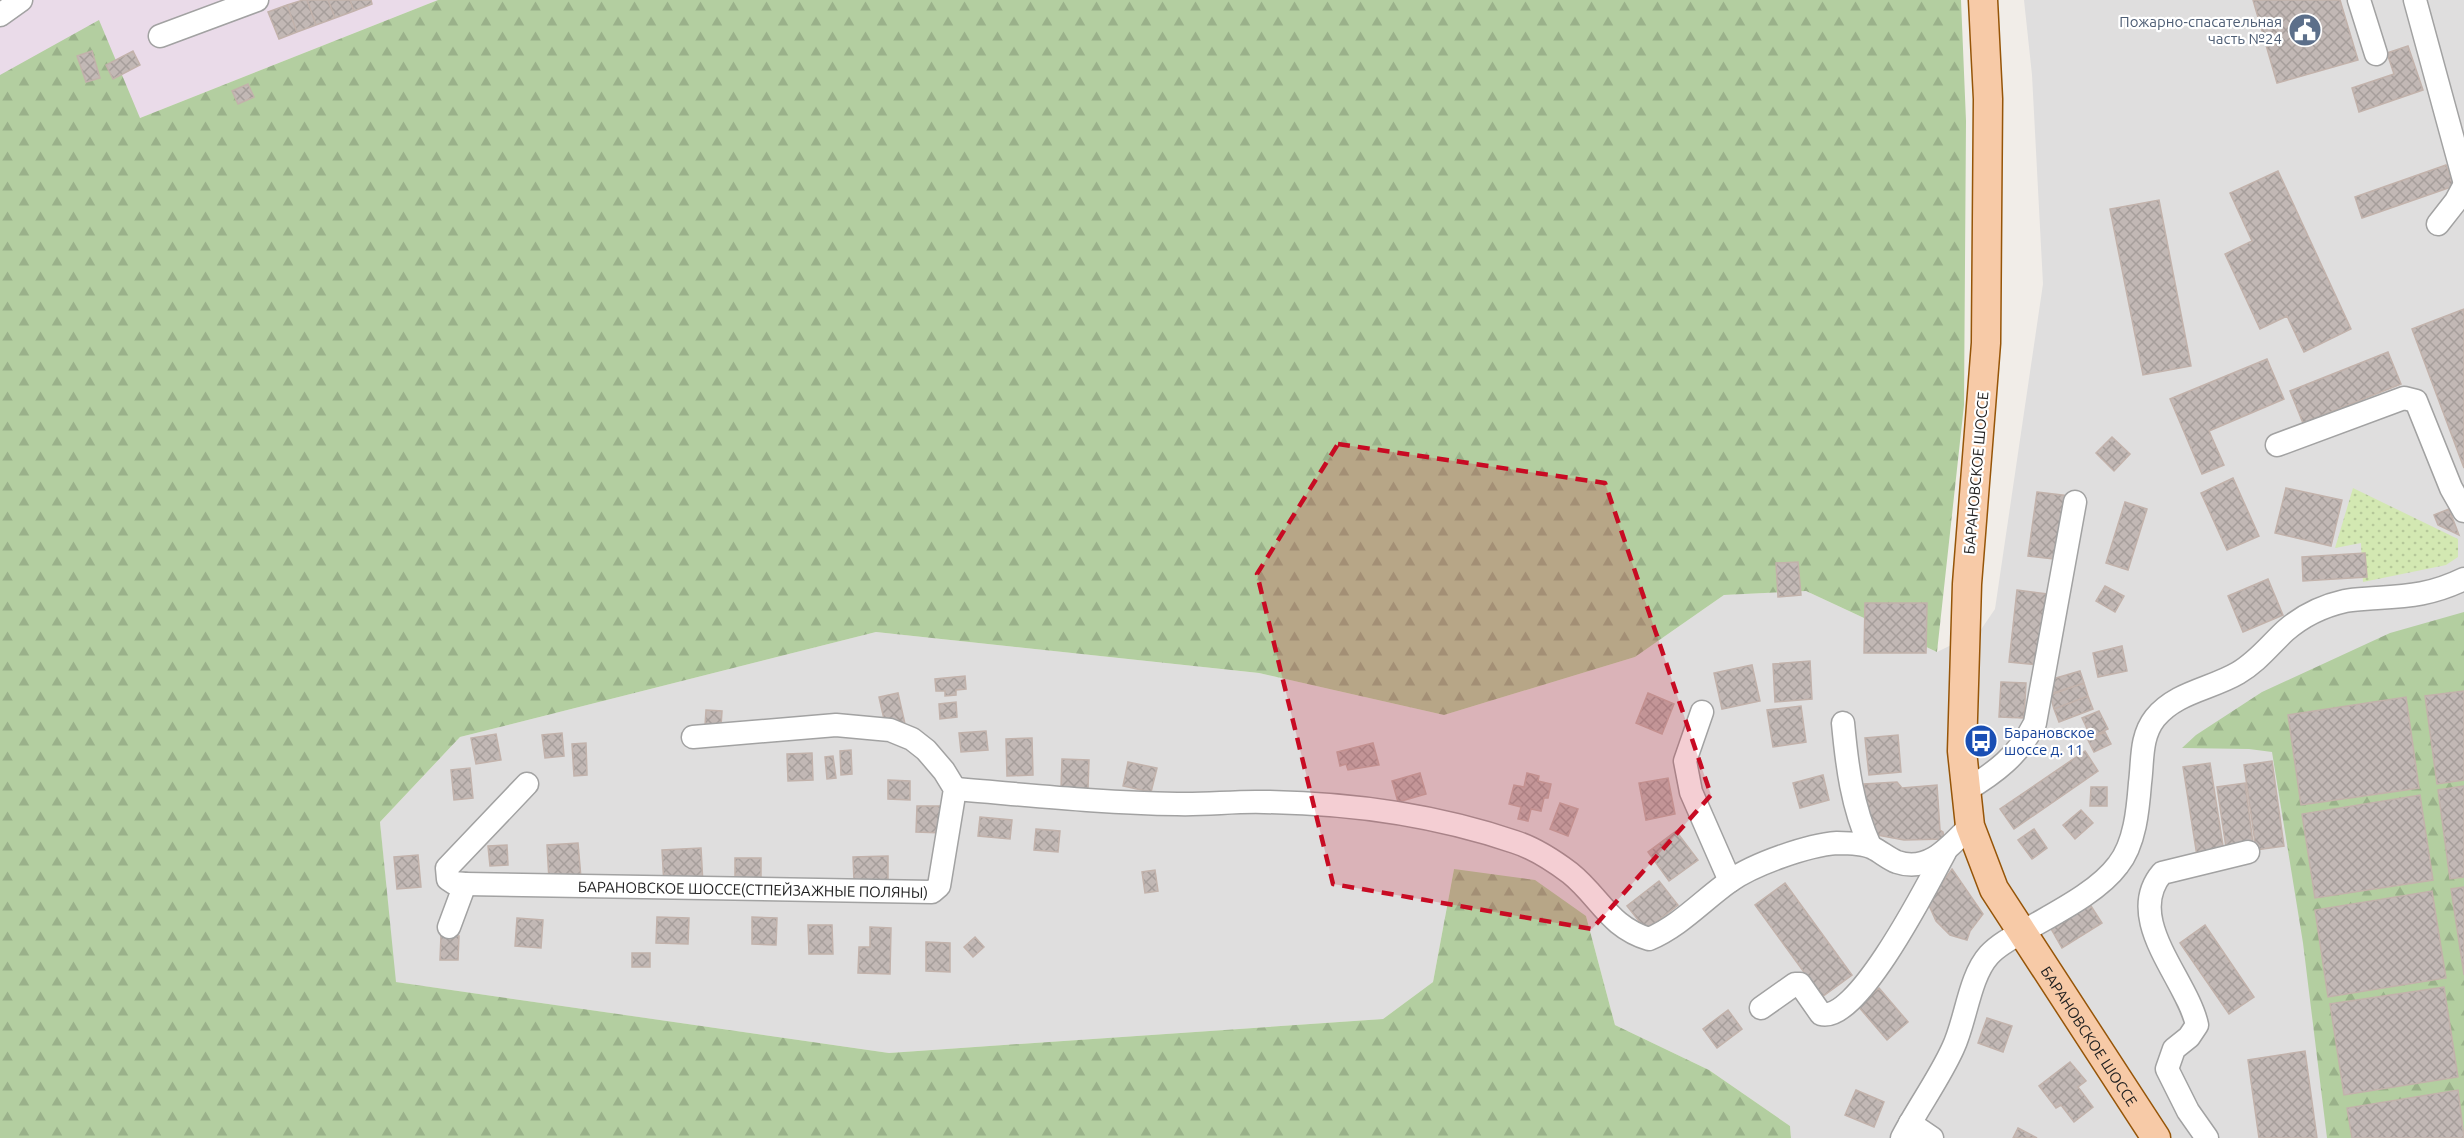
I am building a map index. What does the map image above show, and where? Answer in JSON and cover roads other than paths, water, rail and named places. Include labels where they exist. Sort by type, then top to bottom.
[{"type":"main road","name":"БАРАНОВСКОЕ ШОССЕ","points":[[1983,0],[1988,99],[1986,343],[1967,584],[1962,751],[1970,826],[1995,890],[2156,1138]]},
{"type":"street","points":[[0,15],[21,0]]},
{"type":"street","points":[[160,36],[257,0]]},
{"type":"street","points":[[2359,0],[2376,54]]},
{"type":"street","points":[[2415,0],[2464,180]]},
{"type":"street","points":[[2439,224],[2457,201],[2464,186]]},
{"type":"street","points":[[2277,445],[2404,398],[2416,401],[2451,488],[2464,512]]},
{"type":"street","points":[[1965,791],[2013,757],[2026,742],[2035,723],[2075,501]]},
{"type":"street","points":[[1932,1138],[1906,1130],[1943,1069],[1955,1044],[1979,970],[1988,956],[2002,944],[2066,907],[2096,886],[2117,867],[2128,850],[2141,782],[2140,758],[2146,736],[2155,718],[2173,703],[2204,686],[2236,674],[2262,655],[2286,630],[2310,613],[2346,601],[2414,595],[2441,590],[2464,579]]},
{"type":"street","points":[[1702,712],[1685,761],[1691,792],[1730,880]]},
{"type":"street","points":[[1843,723],[1846,762],[1858,820],[1870,846]]},
{"type":"street","points":[[693,737],[836,725],[890,730],[912,739],[926,750],[944,771],[955,789],[1103,802],[1180,804],[1264,802],[1344,807],[1408,815],[1518,843],[1543,855],[1571,874],[1617,923],[1632,934],[1649,939],[1668,931],[1743,872],[1791,854],[1838,843],[1870,846],[1898,863],[1931,862],[1945,852],[1970,826]]},
{"type":"street","points":[[449,927],[465,884],[454,883],[448,879],[447,868],[527,784]]},
{"type":"street","name":"БАРАНОВСКОЕ ШОССЕ(СТПЕЙЗАЖНЫЕ ПОЛЯНЫ)","points":[[465,884],[932,892],[939,886],[955,789]]},
{"type":"street","points":[[1761,1008],[1795,984],[1800,984],[1821,1014],[1829,1015],[1840,1008],[1870,978],[1907,924],[1945,852]]},
{"type":"street","points":[[2206,1138],[2188,1111],[2167,1069],[2174,1049],[2189,1037],[2197,1025],[2193,1008],[2166,959],[2151,924],[2150,894],[2154,883],[2162,873],[2248,852]]},
{"type":"place","name":"Пожарно-спасательная часть №24","points":[[2305,30]]},
{"type":"place","name":"Барановское шоссе д. 11","points":[[1981,741]]}]
